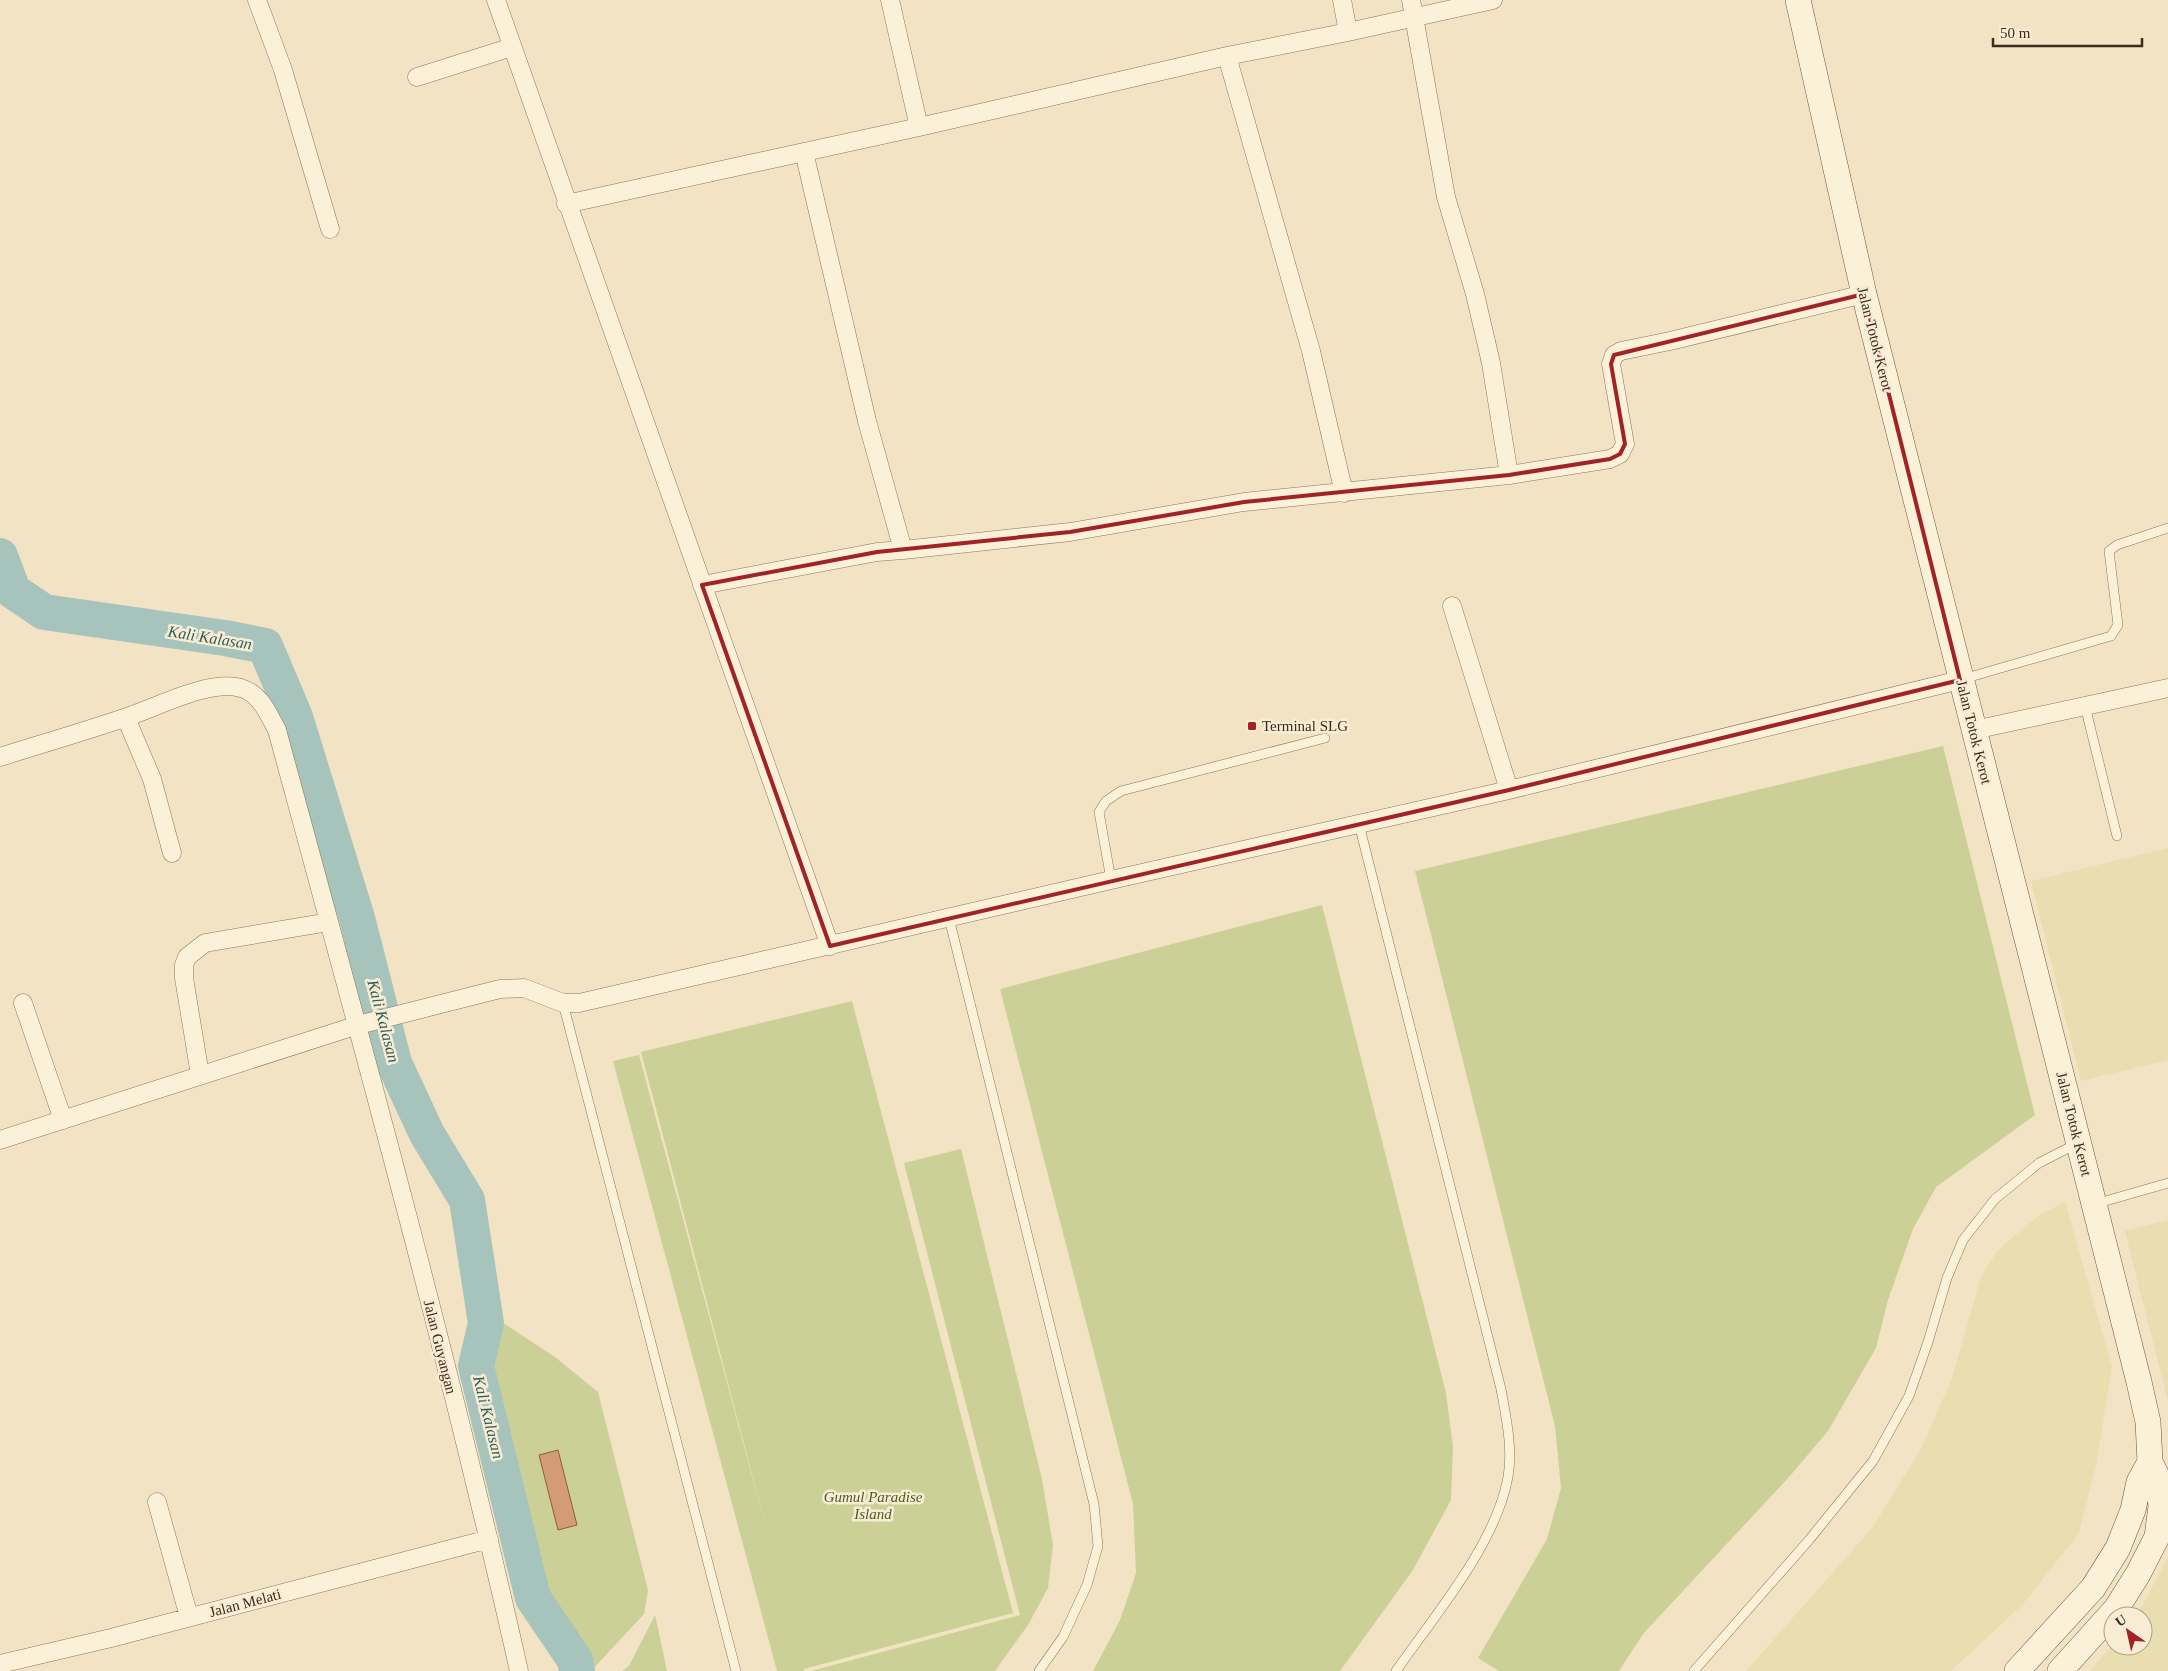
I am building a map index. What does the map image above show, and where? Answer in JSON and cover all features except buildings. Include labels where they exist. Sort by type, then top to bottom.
[{"type":"main road","name":"Jalan Totok Kerot","points":[[1798,0],[1864,294],[1960,680],[2079,1142],[2148,1422],[2150,1462],[2158,1478],[2161,1506],[2157,1537],[2138,1574],[2116,1609],[2060,1671]]},
{"type":"main road","points":[[2017,1671],[2093,1588],[2118,1548],[2132,1510],[2139,1482],[2150,1462]]},
{"type":"street","points":[[257,0],[283,70],[330,229]]},
{"type":"street","points":[[496,0],[566,204],[830,946]]},
{"type":"street","points":[[890,0],[919,127]]},
{"type":"street","points":[[1342,0],[1348,32]]},
{"type":"street","points":[[566,204],[919,127],[1227,56],[1348,32],[1412,8],[1492,0]]},
{"type":"street","points":[[1412,8],[1446,197],[1474,294],[1491,363],[1509,475]]},
{"type":"street","points":[[417,77],[512,47]]},
{"type":"street","points":[[1227,56],[1311,351],[1344,493]]},
{"type":"street","points":[[804,152],[866,421],[903,550]]},
{"type":"street","points":[[702,585],[877,552],[1070,532],[1244,502],[1509,475],[1610,459],[1620,454],[1625,444],[1611,364],[1614,355],[1622,351],[1864,294]]},
{"type":"street","points":[[1452,606],[1509,790]]},
{"type":"street","points":[[0,1140],[365,1023],[500,989],[524,988],[563,1003],[579,1003],[1509,790],[1960,680]]},
{"type":"street","name":"Jalan Guyangan","points":[[0,757],[126,718],[193,693],[229,686],[243,689],[258,698],[277,730],[329,922],[365,1023],[520,1671]]},
{"type":"street","points":[[1974,730],[2168,688]]},
{"type":"street","points":[[126,718],[152,779],[172,853]]},
{"type":"street","points":[[200,1076],[184,978],[184,965],[187,956],[205,943],[329,922]]},
{"type":"street","points":[[24,1003],[63,1120]]},
{"type":"street","points":[[157,1502],[189,1617]]},
{"type":"street","name":"Jalan Melati","points":[[0,1664],[489,1539]]},
{"type":"lane","points":[[1960,680],[2111,636],[2118,625],[2109,551],[2118,545],[2168,528]]},
{"type":"lane","points":[[2085,706],[2117,836]]},
{"type":"lane","points":[[1111,880],[1099,812],[1106,801],[1113,796],[1121,791],[1325,738]]},
{"type":"lane","points":[[1359,824],[1501,1389],[1509,1432],[1508,1476],[1496,1515],[1474,1559],[1396,1671]]},
{"type":"lane","points":[[949,918],[1094,1504],[1098,1546],[1088,1585],[1063,1637],[1039,1671]]},
{"type":"lane","points":[[563,1003],[736,1671]]},
{"type":"lane","points":[[1694,1671],[1809,1540],[1873,1461],[1909,1396],[1928,1342],[1947,1278],[1963,1240],[1994,1199],[2039,1163],[2079,1142]]},
{"type":"lane","points":[[2094,1204],[2168,1183]]},
{"type":"highlighted area","points":[[1864,294],[1960,680],[1509,790],[830,946],[702,585],[877,552],[1070,532],[1244,502],[1509,475],[1610,459],[1620,454],[1625,444],[1611,364],[1614,355]]},
{"type":"shaded area","points":[[2168,848],[2168,1060],[2081,1081],[2031,881]]},
{"type":"shaded area","points":[[2065,1202],[2112,1367],[2096,1465],[2079,1533],[2023,1604],[1951,1671],[1746,1671],[1873,1527],[1922,1447],[1952,1378],[1981,1277],[1998,1250],[2038,1216]]},
{"type":"shaded area","points":[[2168,1220],[2168,1402],[2125,1231]]},
{"type":"shaded area","points":[[2168,1557],[2168,1671],[2090,1671],[2103,1656],[2153,1656],[2153,1606],[2142,1606]]},
{"type":"green space","points":[[1943,746],[2035,1115],[1936,1187],[1913,1229],[1888,1300],[1876,1348],[1828,1431],[1789,1477],[1643,1634],[1619,1671],[1499,1671],[1478,1658],[1547,1539],[1561,1488],[1555,1426],[1415,871]]},
{"type":"green space","points":[[1322,905],[1446,1393],[1453,1447],[1451,1500],[1413,1570],[1340,1671],[1093,1671],[1120,1620],[1136,1573],[1133,1504],[1000,989]]},
{"type":"green space","name":"Gumul Paradise Island","points":[[852,1001],[1013,1613],[804,1669],[804,1671],[777,1671],[613,1061],[639,1055],[769,1539],[641,1052]]},
{"type":"green space","points":[[961,1149],[1042,1479],[1053,1545],[1048,1588],[1028,1625],[995,1671],[811,1671],[1020,1615],[904,1163]]},
{"type":"green space","points":[[503,1323],[555,1357],[598,1392],[648,1590],[644,1614],[591,1671],[588,1671],[572,1636],[539,1592],[487,1364],[493,1331]]},
{"type":"green space","points":[[655,1615],[667,1671],[622,1671],[629,1666]]},
{"type":"waterway","name":"Kali Kalasan","points":[[0,556],[13,591],[44,612],[225,638],[265,646],[295,717],[357,918],[394,1063],[427,1134],[467,1200],[486,1323],[476,1366],[533,1598],[575,1660],[577,1671]]},
{"type":"place","name":"Terminal SLG","points":[[1252,726]]}]
